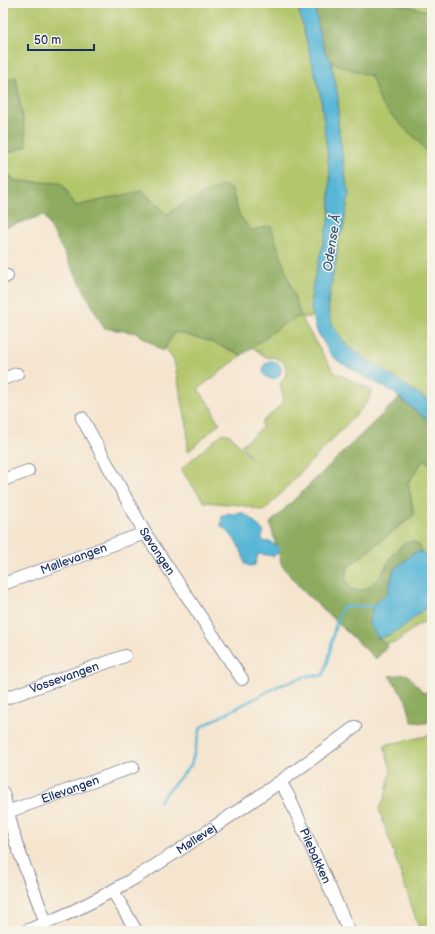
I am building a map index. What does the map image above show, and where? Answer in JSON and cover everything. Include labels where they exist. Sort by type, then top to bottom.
[{"type":"street","points":[[3,379],[17,374]]},
{"type":"street","name":"Søvangen","points":[[82,418],[145,533],[242,679]]},
{"type":"street","points":[[3,480],[28,471]]},
{"type":"street","name":"Møllevangen","points":[[3,584],[145,533]]},
{"type":"street","name":"Vossevangen","points":[[3,699],[125,656]]},
{"type":"street","name":"Møllevej","points":[[26,931],[46,924],[113,891],[175,854],[280,782],[355,727]]},
{"type":"street","name":"Ellevangen","points":[[7,812],[133,767]]},
{"type":"street","name":"Pilebakken","points":[[280,782],[291,802],[349,931]]},
{"type":"street","points":[[3,793],[18,850],[46,924]]},
{"type":"street","points":[[113,891],[136,931]]},
{"type":"green space","points":[[3,3],[297,3],[321,98],[330,176],[330,216],[313,284],[311,299],[313,317],[301,317],[334,372],[372,390],[367,403],[264,511],[241,505],[204,502],[182,471],[182,468],[223,433],[230,435],[250,457],[242,445],[263,427],[261,423],[282,404],[283,396],[280,383],[285,377],[286,373],[284,363],[276,358],[266,357],[252,347],[285,323],[251,230],[239,215],[232,190],[187,201],[167,214],[142,191],[76,206],[61,183],[14,181],[3,167],[3,155],[27,146],[16,77],[3,80]]},
{"type":"green space","points":[[314,3],[394,3],[432,12],[432,160],[419,141],[381,104],[371,76],[341,66],[327,58],[321,44]]},
{"type":"green space","points":[[394,3],[432,3],[432,12]]},
{"type":"green space","points":[[331,61],[371,76],[382,104],[404,128],[419,141],[432,160],[432,403],[348,347],[334,328],[329,315],[328,302],[336,260],[338,239],[343,229],[349,194],[338,123],[338,97]]},
{"type":"green space","points":[[16,77],[27,146],[3,155],[3,80]]},
{"type":"green space","points":[[3,167],[14,181],[61,183],[76,206],[142,191],[167,214],[187,201],[224,185],[232,190],[239,215],[251,230],[271,226],[301,316],[285,323],[242,355],[209,341],[175,332],[163,351],[137,333],[104,328],[44,215],[3,228]]},
{"type":"green space","points":[[175,332],[209,341],[242,355],[198,389],[213,409],[214,416],[220,423],[188,452],[187,425],[174,361],[165,347]]},
{"type":"green space","points":[[399,398],[432,423],[432,466],[424,459],[408,483],[414,514],[348,567],[345,579],[351,589],[359,591],[368,588],[382,574],[393,554],[405,543],[413,541],[419,545],[422,552],[415,552],[394,570],[388,592],[373,606],[378,638],[388,646],[376,659],[302,590],[282,566],[270,523]]},
{"type":"green space","points":[[424,459],[432,466],[432,546],[430,547],[432,550],[432,566],[419,545],[405,543],[395,553],[372,585],[365,590],[359,591],[352,589],[345,579],[348,567],[414,515],[408,483]]},
{"type":"green space","points":[[432,602],[432,618],[417,626],[395,643],[384,643],[378,638],[392,634],[414,618]]},
{"type":"green space","points":[[407,674],[424,693],[432,689],[432,720],[426,723],[412,722],[406,700],[389,676]]},
{"type":"green space","points":[[432,733],[432,931],[420,931],[379,809],[385,797],[391,770],[384,745],[426,736]]},
{"type":"water","name":"Odense Å","points":[[297,3],[314,3],[320,38],[325,52],[331,61],[338,97],[338,123],[349,194],[343,229],[338,239],[336,260],[328,302],[329,315],[334,328],[348,347],[432,403],[432,423],[391,391],[341,363],[331,355],[317,331],[311,309],[311,299],[313,284],[330,216],[330,176],[321,98]]},
{"type":"water","points":[[272,361],[278,364],[281,370],[278,376],[272,379],[266,376],[263,370],[266,364]]},
{"type":"water","points":[[242,513],[251,518],[264,532],[262,541],[270,542],[278,546],[280,551],[274,556],[258,554],[255,565],[250,566],[245,564],[237,543],[230,533],[221,526],[222,515]]},
{"type":"water","points":[[415,552],[422,552],[432,567],[432,602],[414,618],[392,634],[378,638],[369,623],[373,606],[388,592],[394,570]]},
{"type":"waterway","points":[[425,557],[432,550]]},
{"type":"waterway","points":[[159,801],[191,765],[201,727],[278,686],[311,675],[323,675],[328,661],[334,631],[342,607],[373,606]]}]
